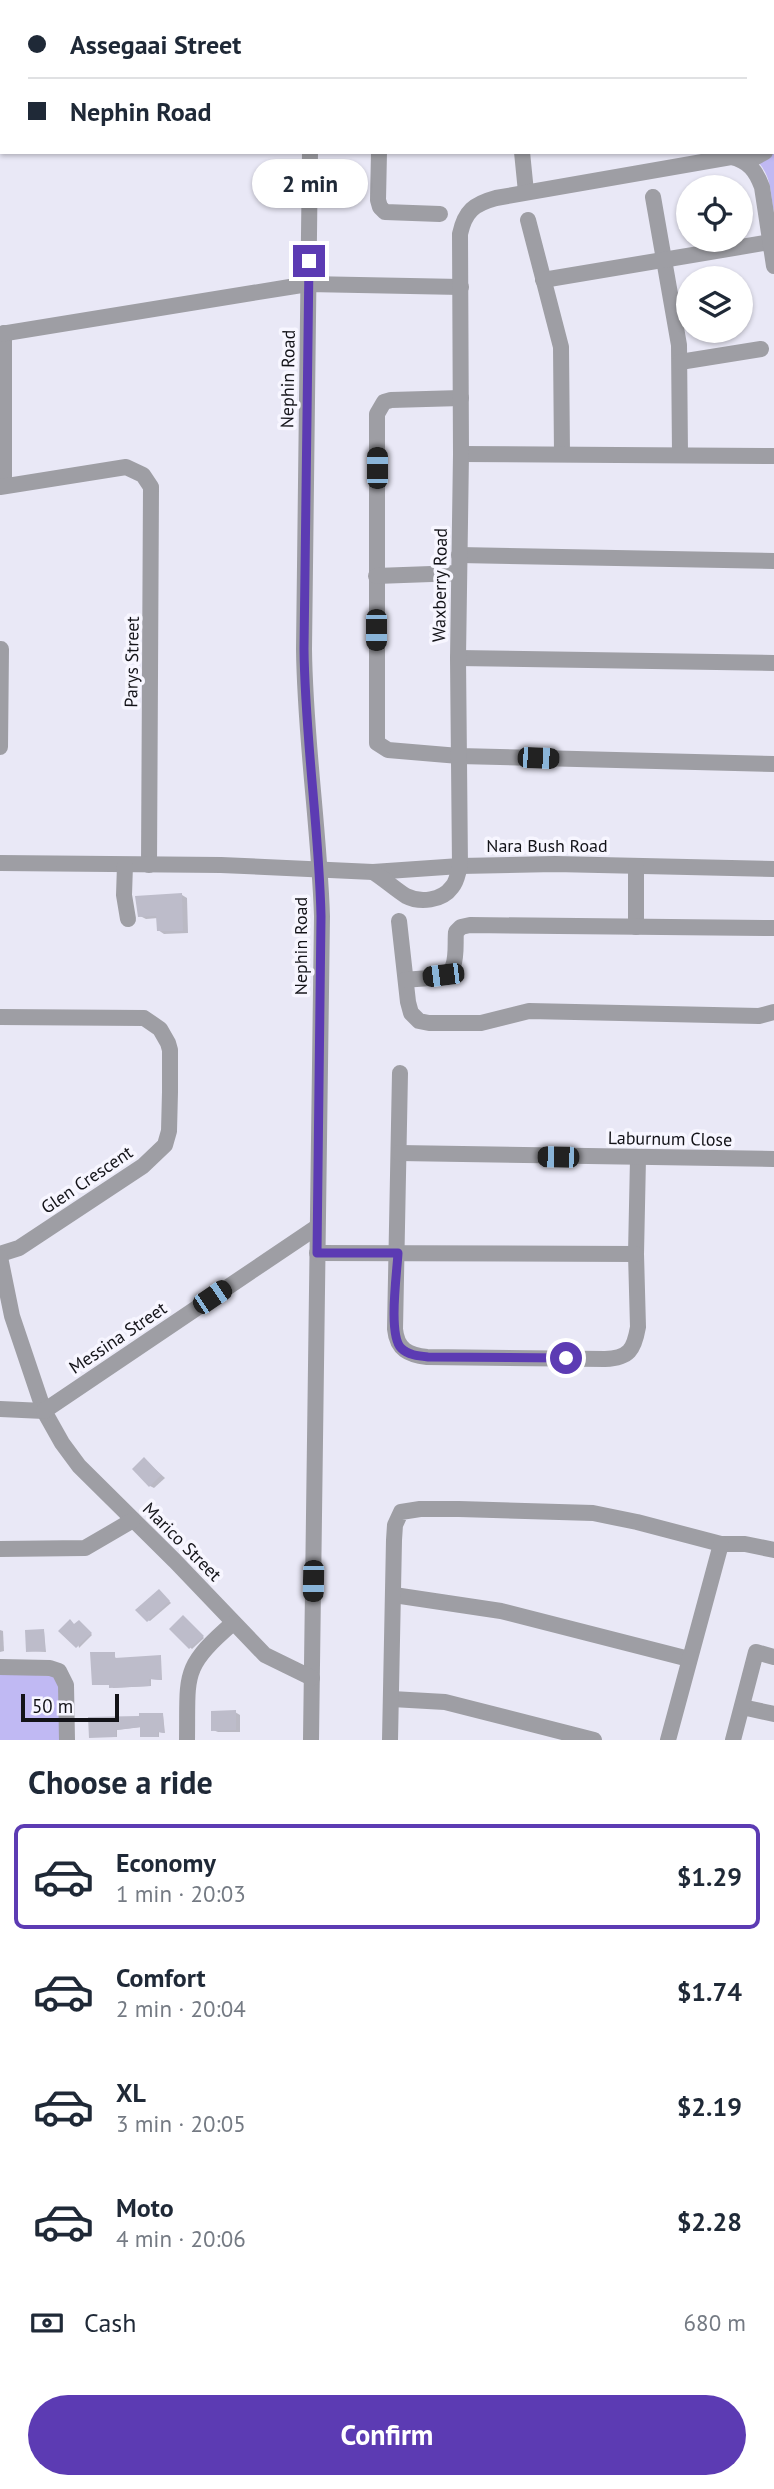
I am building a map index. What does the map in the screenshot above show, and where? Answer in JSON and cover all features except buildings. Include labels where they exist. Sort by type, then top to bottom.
[{"type":"street","name":"Nephin Road","points":[[310,154],[304,649],[305,703],[320,870],[321,916],[311,1740]]},
{"type":"street","points":[[379,154],[378,200],[384,212],[440,214]]},
{"type":"street","points":[[522,154],[526,192],[690,158],[731,157],[750,165],[762,187],[774,266]]},
{"type":"street","points":[[750,165],[763,154]]},
{"type":"street","name":"Waxberry Road","points":[[373,872],[406,896],[432,900],[443,896],[454,886],[460,866],[460,234],[467,211],[483,202],[526,192]]},
{"type":"street","points":[[653,197],[680,362],[680,454]]},
{"type":"street","points":[[528,220],[561,347],[562,454]]},
{"type":"street","points":[[543,280],[664,260],[771,234]]},
{"type":"street","points":[[2,486],[2,333],[308,284],[461,287]]},
{"type":"street","points":[[680,362],[761,349]]},
{"type":"street","points":[[461,398],[391,400],[384,402],[377,414],[377,743],[388,750],[459,756],[774,764]]},
{"type":"street","points":[[461,454],[774,456]]},
{"type":"street","name":"Parys Street","points":[[2,486],[118,467],[133,469],[148,480],[152,494],[149,865]]},
{"type":"street","points":[[459,555],[774,561]]},
{"type":"street","points":[[376,576],[459,573]]},
{"type":"street","points":[[0,747],[1,649]]},
{"type":"street","points":[[458,658],[774,663]]},
{"type":"street","name":"Nara Bush Road","points":[[0,863],[373,872],[460,866],[774,869]]},
{"type":"street","points":[[125,864],[124,895],[128,919]]},
{"type":"street","points":[[636,866],[636,927]]},
{"type":"street","points":[[399,921],[411,1013],[419,1021],[481,1023],[529,1011],[759,1016],[774,1012]]},
{"type":"street","points":[[406,980],[450,972],[453,967],[456,932],[461,927],[774,928]]},
{"type":"street","name":"Glen Crescent","points":[[0,1017],[144,1018],[160,1029],[170,1050],[169,1131],[161,1151],[143,1166],[19,1248],[0,1256]]},
{"type":"street","points":[[400,1073],[396,1338],[402,1349],[408,1353],[428,1357],[615,1358],[626,1355],[633,1347],[638,1327],[638,1158]]},
{"type":"street","name":"Laburnum Close","points":[[399,1153],[774,1159]]},
{"type":"street","name":"Messina Street","points":[[44,1411],[317,1227]]},
{"type":"street","points":[[317,1253],[636,1254]]},
{"type":"street","name":"Marico Street","points":[[0,1256],[12,1316],[44,1411],[79,1466],[175,1560],[265,1655],[312,1678]]},
{"type":"street","points":[[0,1409],[44,1411]]},
{"type":"street","points":[[390,1740],[395,1525],[401,1512],[459,1509],[593,1513],[722,1545],[745,1544],[774,1550]]},
{"type":"street","points":[[0,1549],[85,1548],[133,1520]]},
{"type":"street","points":[[668,1740],[722,1545]]},
{"type":"street","points":[[394,1595],[501,1611],[689,1659]]},
{"type":"street","points":[[187,1740],[188,1681],[191,1670],[208,1645],[233,1623]]},
{"type":"street","points":[[733,1740],[756,1652],[774,1657]]},
{"type":"street","points":[[0,1667],[50,1668],[60,1671],[66,1685],[66,1740]]},
{"type":"street","points":[[392,1699],[454,1704],[594,1740]]},
{"type":"street","points":[[741,1707],[774,1714]]},
{"type":"shaded area","points":[[748,154],[774,154],[774,213],[768,178]]},
{"type":"shaded area","points":[[0,1673],[53,1676],[60,1682],[60,1740],[0,1740]]},
{"type":"route","points":[[309,261],[304,649],[305,703],[320,870],[321,916],[317,1253],[398,1253],[395,1329],[398,1344],[408,1353],[428,1357],[566,1358]]}]
